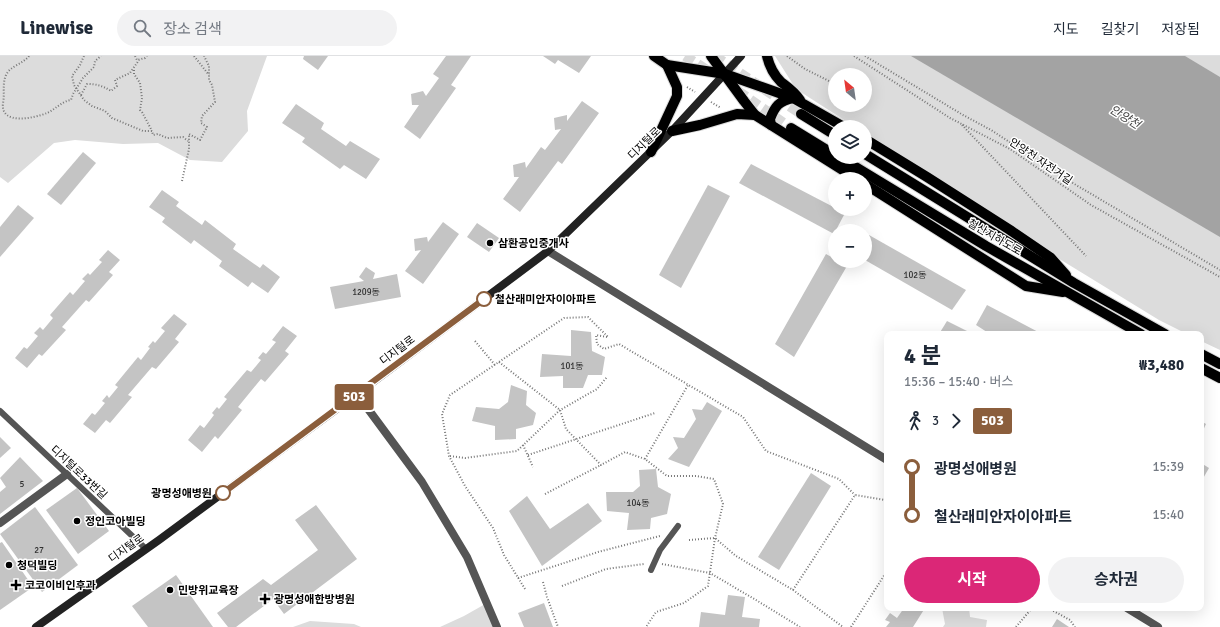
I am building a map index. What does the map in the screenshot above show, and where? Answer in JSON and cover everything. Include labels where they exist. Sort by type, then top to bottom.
[{"type":"main road","points":[[655,56],[667,65],[725,74],[797,100],[832,120]]},
{"type":"main road","points":[[711,56],[755,115],[846,172]]},
{"type":"main road","name":"디지털로","points":[[36,627],[145,548],[159,540],[548,251],[672,131],[741,56]]},
{"type":"main road","points":[[767,56],[773,72],[780,81],[795,92],[797,100]]},
{"type":"main road","points":[[651,152],[677,96],[677,87],[667,65]]},
{"type":"main road","points":[[771,125],[770,119],[779,104],[784,100],[797,100]]},
{"type":"main road","points":[[672,131],[700,125],[737,114],[755,115]]},
{"type":"main road","points":[[800,114],[828,131]]},
{"type":"main road","points":[[791,128],[828,151]]},
{"type":"main road","points":[[872,143],[1010,230],[1051,258],[1074,283]]},
{"type":"main road","name":"철산지하도로","points":[[872,158],[1074,283],[1159,331]]},
{"type":"main road","name":"철산지하도로","points":[[851,164],[986,246],[1136,331]]},
{"type":"main road","points":[[872,188],[1026,286],[1071,294]]},
{"type":"main road","points":[[1204,356],[1220,364]]},
{"type":"main road","points":[[1204,370],[1220,378]]},
{"type":"street","points":[[548,251],[884,458]]},
{"type":"street","points":[[357,394],[422,482],[467,557],[497,627]]},
{"type":"street","points":[[0,523],[67,474]]},
{"type":"street","points":[[1132,611],[1158,627]]},
{"type":"lane","name":"디지털로33번길","points":[[0,411],[145,548]]},
{"type":"lane","points":[[651,570],[660,550],[678,526]]},
{"type":"path","points":[[29,56],[26,61],[9,70],[4,82],[3,109],[6,115],[12,118],[33,117],[46,113],[64,102],[71,100],[88,71],[94,66],[95,61],[101,56]]},
{"type":"path","points":[[84,56],[80,65],[72,76],[74,85],[84,100],[92,106],[105,111],[112,118],[143,131],[152,131]]},
{"type":"path","points":[[135,56],[137,60],[139,60]]},
{"type":"path","points":[[82,95],[87,84],[104,86],[111,92],[117,86],[115,80],[130,73],[139,60],[147,56]]},
{"type":"path","points":[[194,56],[209,75]]},
{"type":"path","points":[[182,181],[189,149],[189,134],[200,140],[207,127],[201,123],[202,116],[215,102],[212,92],[212,85],[208,80],[209,66],[204,56]]},
{"type":"path","points":[[787,56],[805,69],[828,80]]},
{"type":"path","name":"안양천 자전거길","points":[[854,56],[959,123],[1010,149],[1091,205],[1220,277]]},
{"type":"path","points":[[865,56],[963,116],[992,130],[1071,182],[1220,270]]},
{"type":"path","points":[[134,68],[134,74],[140,82],[142,98],[140,110],[153,135],[158,134],[167,138],[183,137],[188,141]]},
{"type":"path","points":[[959,123],[1086,256]]},
{"type":"path","points":[[525,589],[504,555],[492,528],[465,486],[449,456],[442,414],[450,395],[564,318],[588,317],[608,337],[596,335],[597,344],[604,349],[619,344],[743,417],[766,450],[840,479],[855,495],[884,500]]},
{"type":"path","points":[[475,341],[495,364]]},
{"type":"path","points":[[499,362],[560,410],[566,429],[601,465]]},
{"type":"path","points":[[449,456],[465,458],[517,451],[560,410],[597,389],[607,377]]},
{"type":"path","points":[[645,459],[688,385]]},
{"type":"path","points":[[528,455],[656,413]]},
{"type":"path","points":[[523,445],[533,467]]},
{"type":"path","points":[[545,494],[625,452],[645,459],[667,476],[696,476],[714,479],[723,504],[715,538],[708,586],[684,603],[656,612],[646,627]]},
{"type":"path","points":[[793,590],[855,495]]},
{"type":"path","points":[[518,578],[598,552],[665,535]]},
{"type":"path","points":[[688,540],[715,538],[736,556],[793,590],[843,627]]},
{"type":"path","points":[[562,586],[606,569],[654,563],[710,574],[800,627]]},
{"type":"path","points":[[851,627],[884,577]]},
{"type":"path","points":[[543,582],[558,627]]},
{"type":"path","points":[[1016,627],[1029,611]]},
{"type":"path","points":[[1054,611],[1070,620],[1075,627]]},
{"type":"shaded area","points":[[0,56],[267,56],[247,111],[248,131],[222,162],[190,160],[158,143],[123,144],[75,140],[54,143],[8,183],[0,177]]},
{"type":"shaded area","points":[[775,56],[1220,56],[1220,350],[1204,342],[1204,331],[1181,331],[1159,320],[1035,244],[872,138],[872,120],[844,120],[832,112],[872,112],[872,68],[828,68],[828,110],[796,89]]},
{"type":"shaded area","points":[[487,603],[497,627],[440,627],[464,616]]},
{"type":"shaded area","points":[[943,611],[969,611],[970,617],[987,620],[986,627],[943,627],[945,624]]},
{"type":"shaded area","points":[[310,621],[354,624],[361,627],[293,627]]},
{"type":"water","name":"안양천","points":[[911,56],[1185,56],[1220,77],[1220,237]]},
{"type":"building","points":[[304,56],[328,56],[318,70],[303,59]]},
{"type":"building","points":[[446,56],[471,56],[451,85],[456,88],[420,139],[404,127],[419,105],[412,105],[411,94],[423,91],[426,96],[439,78],[433,74]]},
{"type":"building","points":[[543,56],[591,56],[579,73],[558,60],[555,64]]},
{"type":"building","points":[[582,101],[599,113],[562,164],[558,161],[520,212],[503,199],[519,177],[514,177],[513,165],[525,162],[526,168],[541,147],[545,150],[561,129],[555,130],[554,118],[567,115],[567,121]]},
{"type":"building","points":[[296,104],[324,123],[321,129],[346,146],[350,141],[380,159],[366,179],[344,165],[340,169],[302,142],[305,138],[282,123]]},
{"type":"building","points":[[83,152],[96,163],[61,205],[47,194]]},
{"type":"building","points":[[751,164],[828,204],[828,216],[843,216],[839,224],[828,224],[828,231],[739,183]]},
{"type":"building","points":[[708,185],[730,196],[681,288],[659,275]]},
{"type":"building","points":[[162,190],[179,202],[176,206],[202,225],[205,220],[236,244],[233,249],[260,268],[263,264],[280,277],[268,293],[252,282],[248,287],[219,266],[222,261],[194,240],[191,244],[162,222],[165,218],[149,207]]},
{"type":"building","points":[[18,205],[34,218],[0,257],[0,227]]},
{"type":"building","points":[[443,222],[459,234],[423,284],[405,271],[421,250],[415,251],[414,239],[427,237],[428,242]]},
{"type":"building","points":[[477,223],[499,238],[489,252],[467,237]]},
{"type":"building","points":[[872,237],[966,290],[952,310],[872,264]]},
{"type":"building","points":[[108,250],[120,260],[109,272],[113,275],[89,302],[86,300],[62,327],[66,330],[42,356],[39,354],[27,368],[15,358],[24,347],[27,349],[38,336],[34,333],[40,327],[43,330],[53,318],[50,315],[70,292],[73,295],[85,281],[82,279],[88,273],[90,275],[102,262],[99,260]]},
{"type":"building","points":[[826,254],[828,255],[828,268],[846,268],[794,357],[775,344]]},
{"type":"building","points":[[366,267],[375,273],[373,279],[397,274],[401,297],[335,309],[330,287],[364,281],[359,277]]},
{"type":"building","points":[[987,305],[1036,331],[985,331],[976,325]]},
{"type":"building","points":[[174,314],[187,324],[175,339],[179,342],[156,369],[152,367],[128,395],[132,397],[110,423],[106,420],[95,433],[83,424],[92,413],[95,415],[105,403],[102,401],[107,395],[109,398],[118,387],[115,385],[138,357],[141,360],[150,348],[148,347],[153,341],[155,343],[165,331],[161,328]]},
{"type":"building","points":[[947,321],[967,331],[941,331]]},
{"type":"building","points":[[283,326],[297,336],[285,351],[289,354],[265,382],[261,379],[238,407],[242,410],[218,439],[215,436],[202,452],[188,440],[200,425],[204,428],[214,415],[212,413],[217,407],[219,409],[227,399],[224,397],[247,370],[251,372],[261,360],[258,358],[263,352],[266,354],[276,342],[272,340]]},
{"type":"building","points":[[571,330],[591,332],[592,351],[605,357],[602,375],[588,375],[583,388],[563,388],[563,376],[540,377],[542,354],[571,356]]},
{"type":"building","points":[[511,385],[527,391],[526,405],[536,413],[533,425],[516,429],[516,439],[495,440],[495,426],[472,421],[476,407],[499,409],[508,402]]},
{"type":"building","points":[[707,402],[722,411],[689,467],[668,459],[678,448],[673,437],[684,438],[696,419],[692,409],[702,410]]},
{"type":"building","points":[[0,437],[11,448],[0,458]]},
{"type":"building","points":[[20,457],[43,481],[0,514],[0,492],[6,487],[0,478]]},
{"type":"building","points":[[1204,465],[1209,468],[1204,477]]},
{"type":"building","points":[[656,469],[658,487],[671,494],[667,514],[651,518],[650,529],[627,530],[629,513],[607,511],[606,492],[633,492],[640,486],[639,470]]},
{"type":"building","points":[[811,473],[831,486],[779,570],[758,557]]},
{"type":"building","name":"정인코아빌딩","points":[[77,488],[109,531],[78,554],[46,510]]},
{"type":"building","points":[[527,496],[550,529],[588,503],[602,521],[542,566],[509,511]]},
{"type":"building","points":[[316,505],[357,559],[284,614],[273,599],[236,627],[228,627],[217,613],[263,579],[271,585],[318,550],[295,520]]},
{"type":"building","points":[[35,507],[78,565],[42,592],[0,534]]},
{"type":"building","name":"청덕빌딩","points":[[2,542],[33,587],[0,610],[0,543]]},
{"type":"building","name":"민방위교육장","points":[[176,575],[213,627],[148,627],[132,606]]},
{"type":"building","points":[[728,595],[745,597],[742,617],[760,619],[759,627],[699,627],[701,612],[725,615]]},
{"type":"building","points":[[544,603],[553,627],[524,627],[518,613]]},
{"type":"building","points":[[902,611],[923,611],[913,627],[886,627],[890,622],[885,620],[890,613],[897,618]]},
{"type":"building","points":[[1057,619],[1069,627],[1052,627]]},
{"type":"tunnel","points":[[685,56],[710,72]]},
{"type":"tunnel","points":[[715,56],[801,114]]},
{"type":"tunnel","points":[[738,91],[791,128]]},
{"type":"bus line","name":"503","points":[[223,493],[484,299]]},
{"type":"place","name":"삼환공인중개사","points":[[490,243]]},
{"type":"place","name":"철산래미안자이아파트","points":[[484,299]]},
{"type":"place","name":"광명성애병원","points":[[223,493]]},
{"type":"place","name":"정인코아빌딩","points":[[77,521]]},
{"type":"place","name":"청덕빌딩","points":[[9,565]]},
{"type":"place","name":"코코이비인후과","points":[[16,585]]},
{"type":"place","name":"민방위교육장","points":[[170,590]]},
{"type":"place","name":"광명성애한방병원","points":[[265,599]]}]
